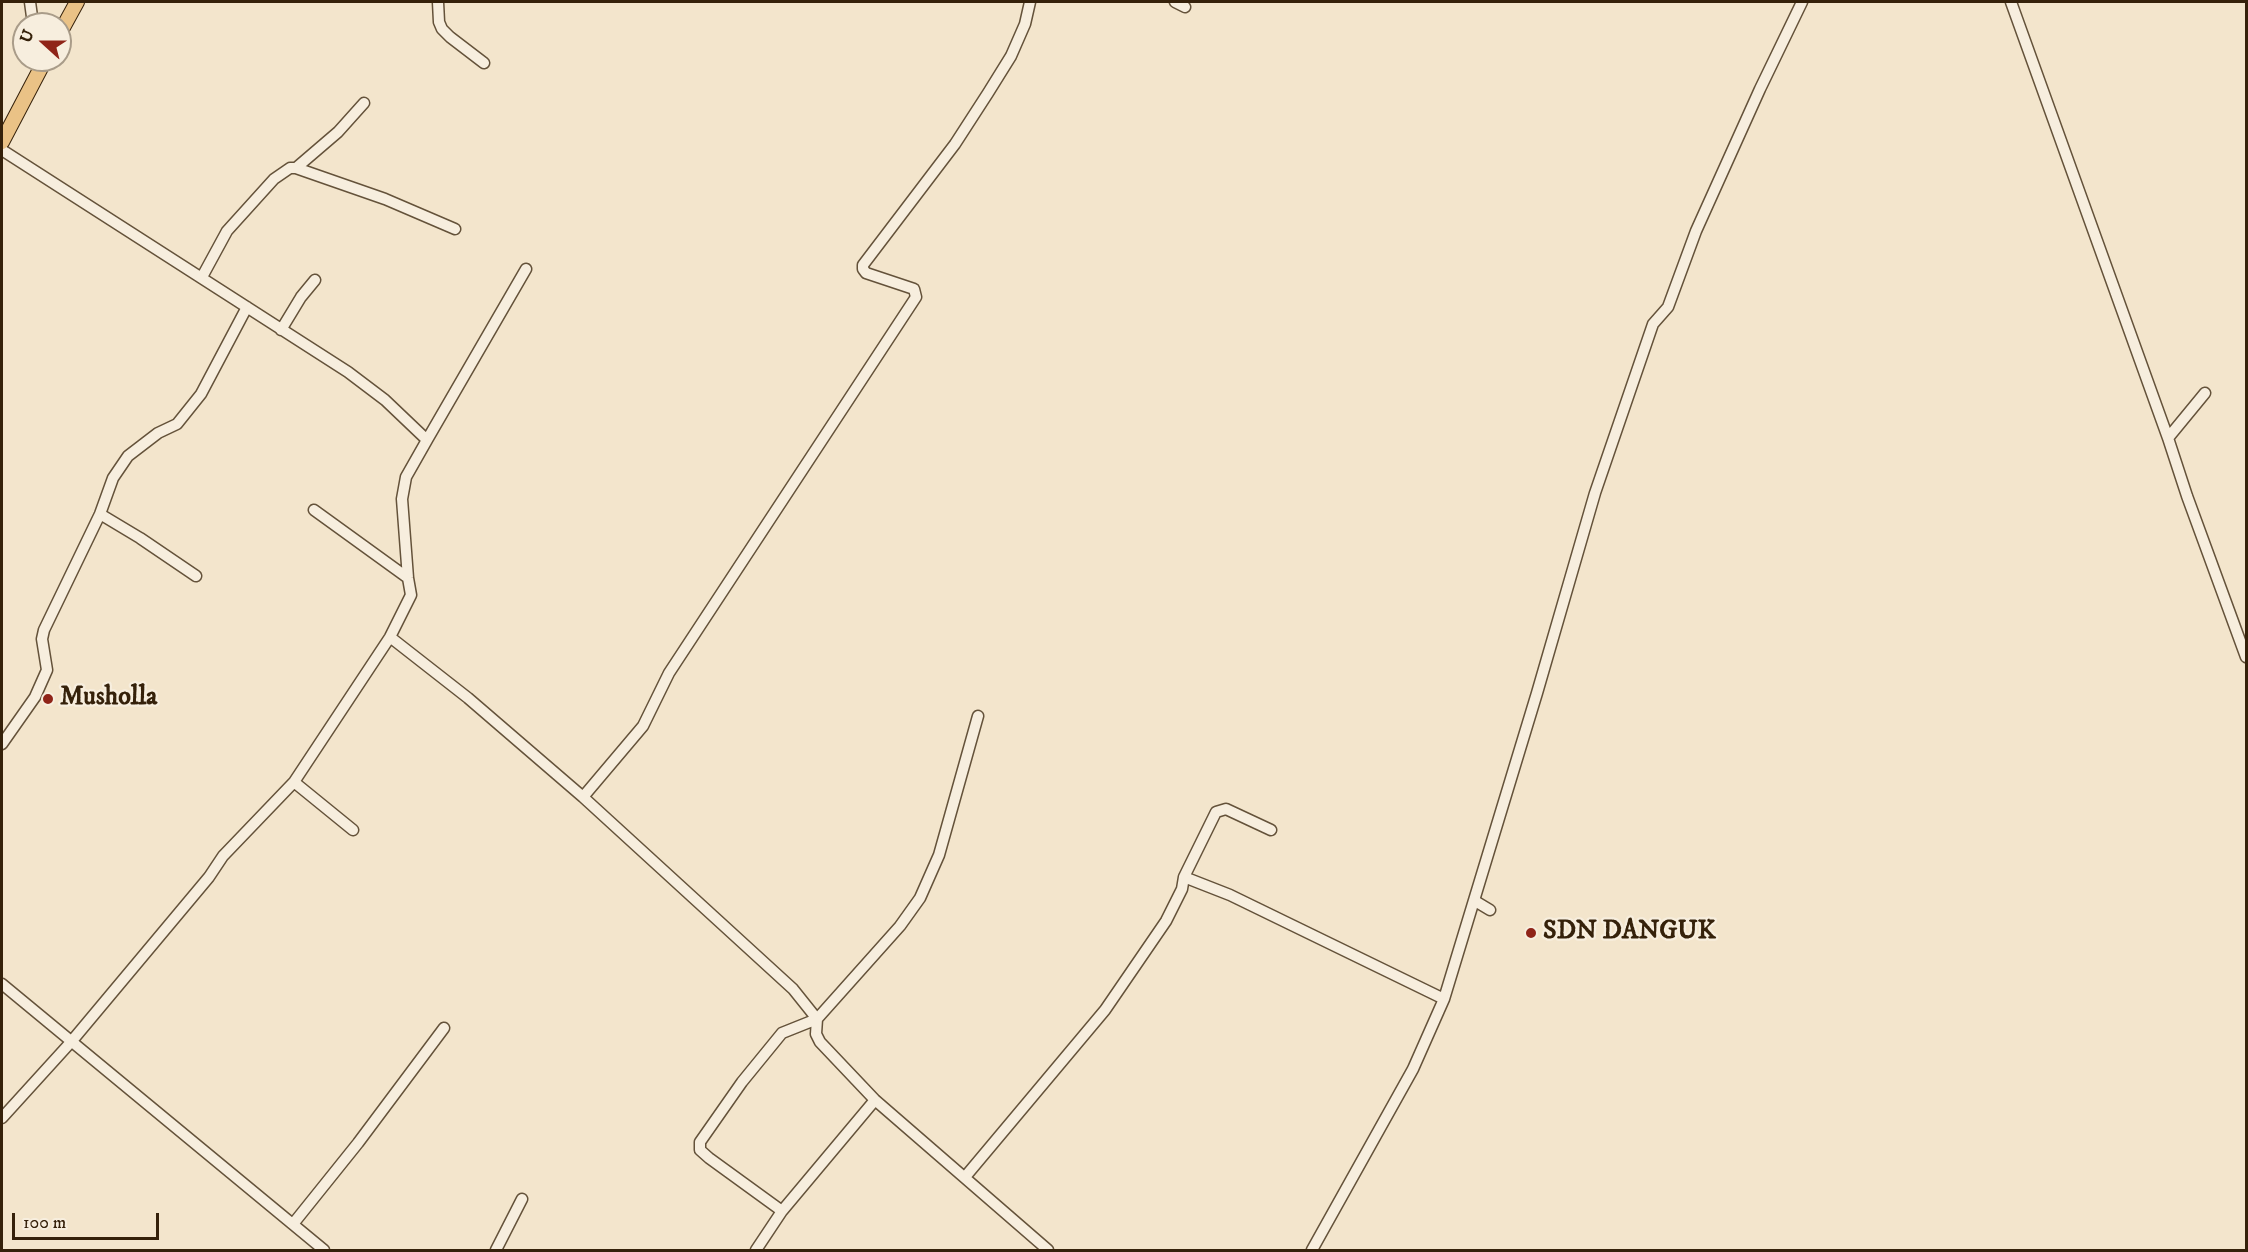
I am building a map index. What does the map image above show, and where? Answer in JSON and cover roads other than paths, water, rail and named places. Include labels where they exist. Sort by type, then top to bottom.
[{"type":"main road","points":[[2,142],[39,72]]},
{"type":"street","points":[[438,2],[439,22],[442,29],[484,63]]},
{"type":"street","points":[[583,797],[643,726],[669,673],[916,297],[914,290],[866,273],[863,269],[864,265],[955,144],[988,93],[1011,56],[1025,24],[1030,2]]},
{"type":"street","points":[[1312,1251],[1413,1069],[1444,999],[1595,493],[1653,324],[1668,307],[1696,231],[1802,2]]},
{"type":"street","points":[[2011,2],[2187,496],[2247,657]]},
{"type":"street","points":[[202,277],[227,231],[274,179],[284,171],[296,168],[338,132],[364,103]]},
{"type":"street","points":[[2,150],[348,372],[385,400],[427,440]]},
{"type":"street","points":[[296,168],[385,199],[455,229]]},
{"type":"street","points":[[2,1118],[71,1041],[202,886],[223,856],[294,782],[390,637],[411,595],[402,499],[406,477],[526,269]]},
{"type":"street","points":[[281,330],[301,297],[315,280]]},
{"type":"street","points":[[2,744],[35,697],[47,670],[42,639],[44,630],[100,514],[113,478],[128,456],[158,433],[177,424],[201,394],[247,307]]},
{"type":"street","points":[[2168,438],[2205,393]]},
{"type":"street","points":[[314,510],[408,578]]},
{"type":"street","points":[[100,514],[196,576]]},
{"type":"street","points":[[390,637],[468,698],[583,797],[793,989],[817,1019],[816,1034],[820,1042],[875,1100],[1048,1251]]},
{"type":"street","points":[[782,1211],[709,1158],[699,1146],[742,1082],[782,1033],[817,1019],[900,926],[920,898],[939,855],[978,716]]},
{"type":"street","points":[[294,782],[353,830]]},
{"type":"street","points":[[965,1177],[1105,1010],[1166,921],[1182,889],[1184,877],[1216,812],[1226,809],[1271,830]]},
{"type":"street","points":[[1184,877],[1230,895],[1444,999]]},
{"type":"street","points":[[1475,901],[1490,910]]},
{"type":"street","points":[[2,984],[324,1251]]},
{"type":"street","points":[[293,1224],[358,1143],[444,1028]]},
{"type":"street","points":[[756,1251],[782,1211],[875,1100]]},
{"type":"street","points":[[496,1251],[522,1199]]},
{"type":"place","name":"Musholla","points":[[48,699]]},
{"type":"place","name":"SDN DANGUK","points":[[1531,933]]}]
